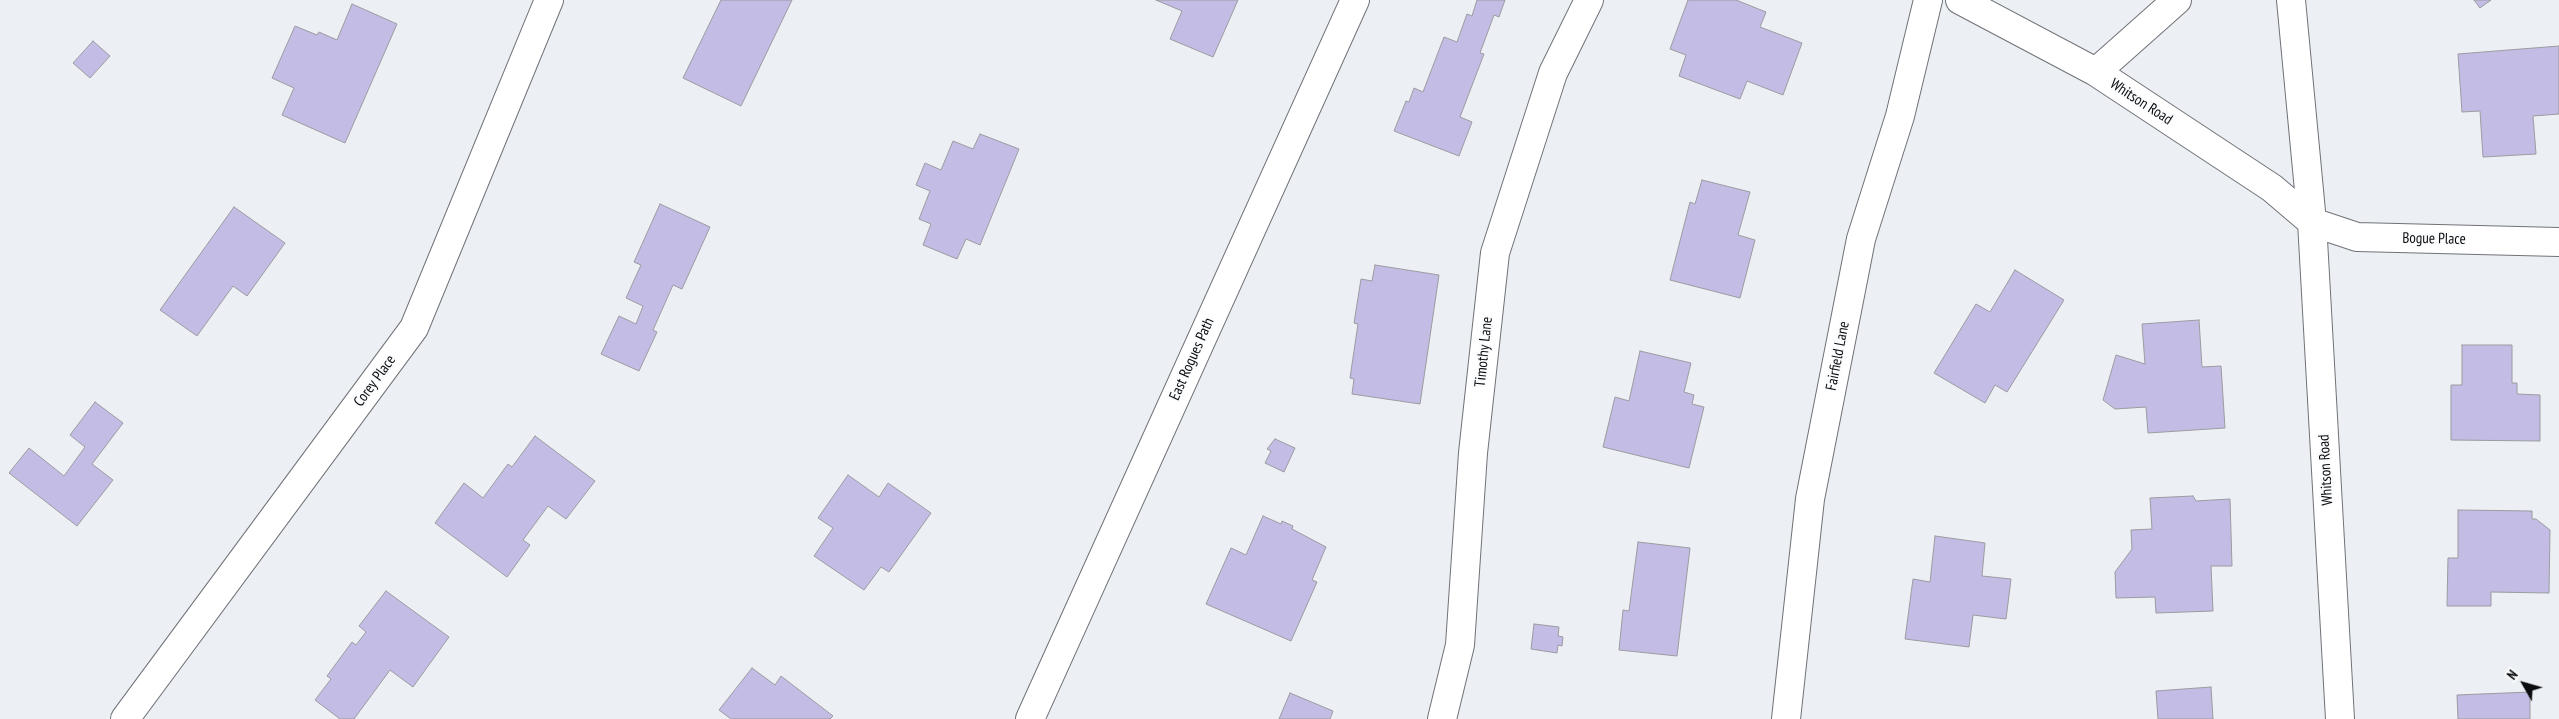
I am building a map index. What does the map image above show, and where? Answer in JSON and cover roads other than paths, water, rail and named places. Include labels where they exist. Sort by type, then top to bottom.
[{"type":"street","name":"Corey Place","points":[[125,719],[414,328],[549,0]]},
{"type":"street","name":"East Rogues Path","points":[[1030,719],[1355,0]]},
{"type":"street","name":"Timothy Lane","points":[[1442,719],[1460,645],[1473,453],[1495,253],[1553,73],[1589,0]]},
{"type":"street","name":"Fairfield Lane","points":[[1786,719],[1810,499],[1815,470],[1861,239],[1900,116],[1928,0]]},
{"type":"street","name":"Whitson Road","points":[[1960,0],[2096,72],[2272,188],[2312,222]]},
{"type":"street","points":[[2096,72],[2177,0]]},
{"type":"street","name":"Whitson Road","points":[[2291,0],[2312,222],[2340,719]]},
{"type":"street","name":"Bogue Place","points":[[2312,222],[2357,237],[2559,242]]}]
